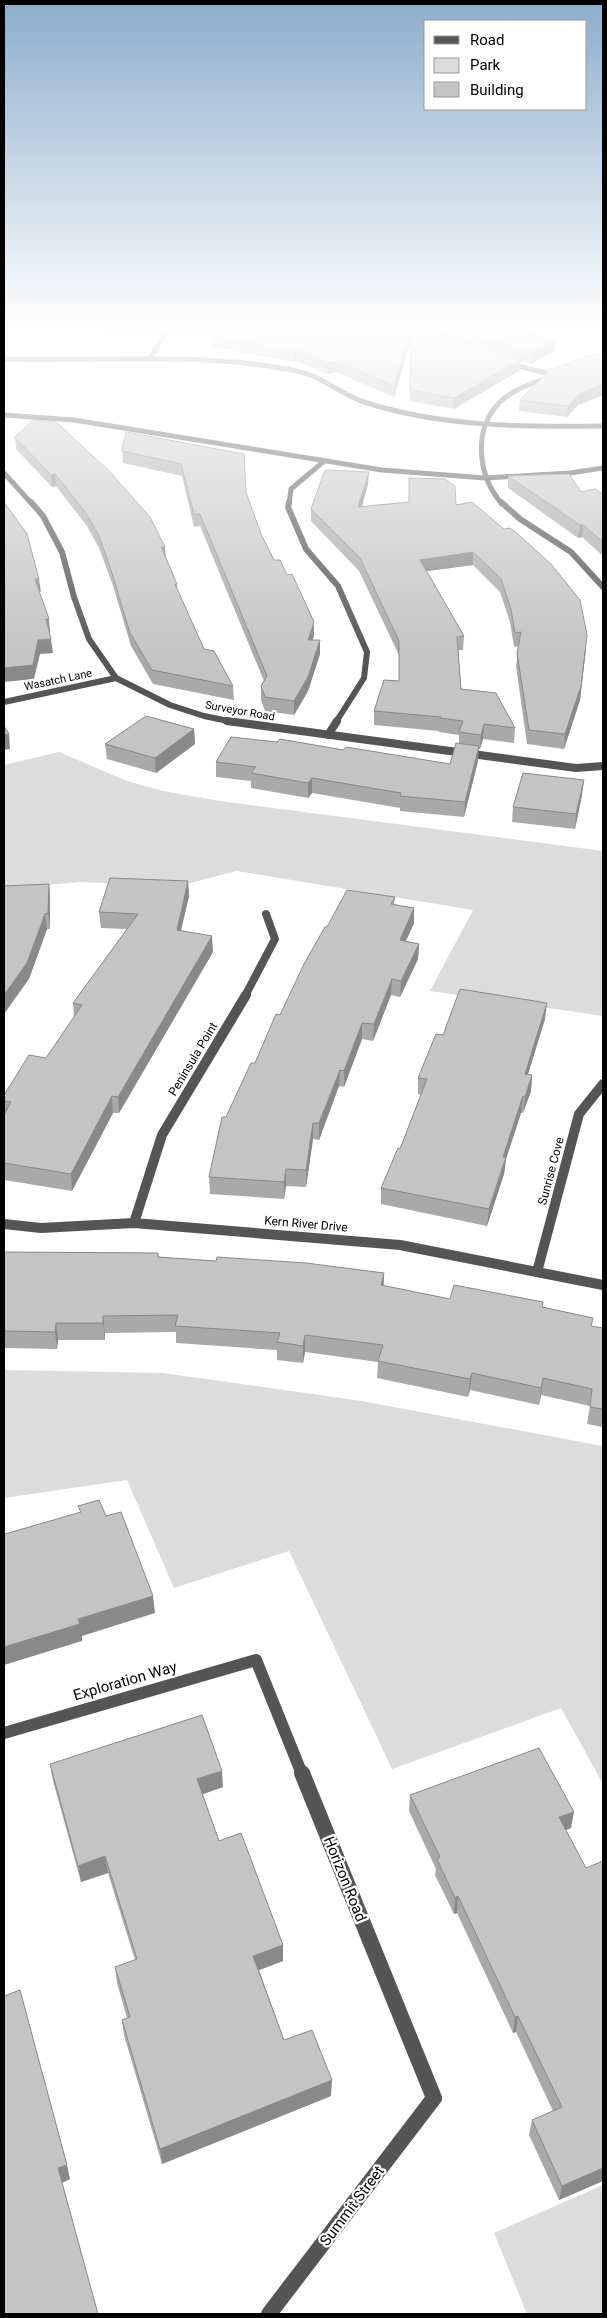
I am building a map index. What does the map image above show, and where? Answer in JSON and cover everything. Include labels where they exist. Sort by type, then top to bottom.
[{"type":"street","points":[[176,437],[382,470],[485,478],[570,473],[603,468]]},
{"type":"street","points":[[483,437],[480,450],[485,478],[505,507],[566,548],[603,587]]},
{"type":"street","points":[[323,462],[292,489],[288,507],[306,549],[338,586],[366,652],[367,665],[364,678],[328,735]]},
{"type":"street","name":"Surveyor Road","points":[[4,473],[47,523],[62,552],[74,597],[89,638],[116,678],[170,705],[204,716],[328,735],[576,768],[603,766]]},
{"type":"street","name":"Wasatch Lane","points":[[4,702],[116,678]]},
{"type":"street","name":"Peninsula Point","points":[[134,1223],[162,1135],[234,1015],[276,939],[266,914]]},
{"type":"street","name":"Sunrise Cove","points":[[537,1272],[580,1114],[603,1084]]},
{"type":"street","name":"Kern River Drive","points":[[4,1224],[41,1228],[134,1223],[400,1245],[603,1285]]},
{"type":"street","name":"Exploration Way","points":[[4,1733],[256,1660]]},
{"type":"street","name":"Horizon Road","points":[[256,1660],[434,2098]]},
{"type":"street","name":"Summit Street","points":[[269,2314],[434,2098]]},
{"type":"green space","points":[[59,752],[127,781],[163,791],[220,801],[603,851],[603,1016],[430,991],[473,910],[237,871],[178,886],[79,882],[4,889],[4,765]]},
{"type":"green space","points":[[4,1370],[163,1373],[362,1401],[603,1446],[603,1784],[561,1708],[392,1769],[289,1551],[174,1588],[127,1480],[4,1498]]},
{"type":"green space","points":[[603,2185],[603,2314],[527,2314],[494,2233]]},
{"type":"building","points":[[15,437],[72,437],[109,471],[150,517],[165,547],[161,547],[204,649],[214,651],[233,686],[152,670],[130,633],[99,536],[86,513],[55,474],[51,475]]},
{"type":"building","points":[[125,437],[154,437],[244,454],[246,492],[261,534],[274,560],[280,560],[287,575],[292,574],[314,622],[308,640],[320,640],[308,677],[294,701],[265,697],[261,686],[267,676],[200,514],[194,514],[181,464],[122,451]]},
{"type":"building","points":[[325,470],[369,472],[358,507],[409,502],[409,478],[445,479],[455,486],[456,505],[472,502],[504,529],[510,528],[519,535],[551,564],[580,600],[587,635],[581,686],[565,734],[529,730],[517,653],[521,632],[515,633],[511,609],[501,579],[473,552],[420,560],[464,636],[457,637],[461,689],[496,693],[515,728],[484,724],[481,735],[459,732],[463,721],[441,717],[374,711],[384,680],[399,681],[399,641],[360,558],[311,509]]},
{"type":"building","points":[[569,474],[581,492],[595,489],[603,494],[603,542],[583,525],[580,525],[508,476]]},
{"type":"building","points":[[4,502],[27,534],[39,579],[35,579],[49,619],[46,619],[51,639],[38,640],[33,665],[4,668]]},
{"type":"building","points":[[146,716],[194,729],[155,758],[105,744]]},
{"type":"building","points":[[4,726],[9,734],[4,735]]},
{"type":"building","points":[[231,737],[277,742],[280,739],[343,750],[346,747],[450,764],[456,743],[479,746],[465,802],[400,796],[401,793],[312,778],[308,783],[251,773],[256,767],[216,762]]},
{"type":"building","points":[[523,773],[584,780],[576,814],[513,807]]},
{"type":"building","points":[[110,878],[188,881],[177,930],[212,936],[118,1097],[112,1096],[71,1174],[4,1163],[4,1115],[11,1102],[4,1101],[4,1095],[29,1055],[46,1058],[82,1005],[73,1003],[138,914],[99,912]]},
{"type":"building","points":[[49,884],[48,913],[45,914],[27,963],[4,995],[4,886]]},
{"type":"building","points":[[347,890],[395,897],[391,904],[414,908],[400,940],[419,944],[401,981],[392,979],[374,1024],[362,1023],[344,1071],[340,1070],[319,1123],[313,1123],[306,1170],[286,1169],[284,1182],[209,1177],[222,1117],[226,1117],[251,1063],[255,1063],[276,1014],[280,1015],[305,962]]},
{"type":"building","points":[[460,989],[547,1003],[525,1074],[532,1075],[503,1157],[506,1157],[489,1209],[381,1188],[398,1148],[400,1149],[427,1079],[418,1078],[436,1034],[443,1035]]},
{"type":"building","points":[[4,1252],[158,1253],[158,1257],[216,1261],[217,1257],[306,1263],[384,1273],[381,1285],[450,1299],[454,1285],[543,1302],[542,1307],[593,1318],[591,1326],[603,1328],[603,1409],[590,1407],[592,1389],[543,1378],[541,1388],[472,1373],[470,1379],[378,1361],[383,1345],[305,1335],[303,1346],[277,1342],[280,1333],[175,1326],[178,1315],[103,1316],[103,1323],[56,1323],[55,1332],[4,1331]]},
{"type":"building","points":[[99,1500],[106,1516],[121,1512],[153,1596],[78,1619],[80,1624],[4,1647],[4,1532],[5,1534],[81,1512],[78,1506]]},
{"type":"building","points":[[202,1715],[222,1771],[197,1779],[219,1841],[241,1833],[283,1945],[253,1956],[284,2040],[312,2030],[332,2080],[160,2149],[122,2020],[130,2017],[115,1967],[137,1959],[105,1856],[78,1866],[50,1764]]},
{"type":"building","points":[[539,1748],[574,1812],[559,1817],[586,1868],[603,1861],[603,2168],[562,2186],[532,2120],[562,2107],[518,2016],[515,2017],[458,1896],[455,1898],[437,1859],[440,1857],[410,1795]]},
{"type":"building","points":[[20,1990],[67,2165],[58,2168],[98,2314],[4,2314],[4,1996]]}]
